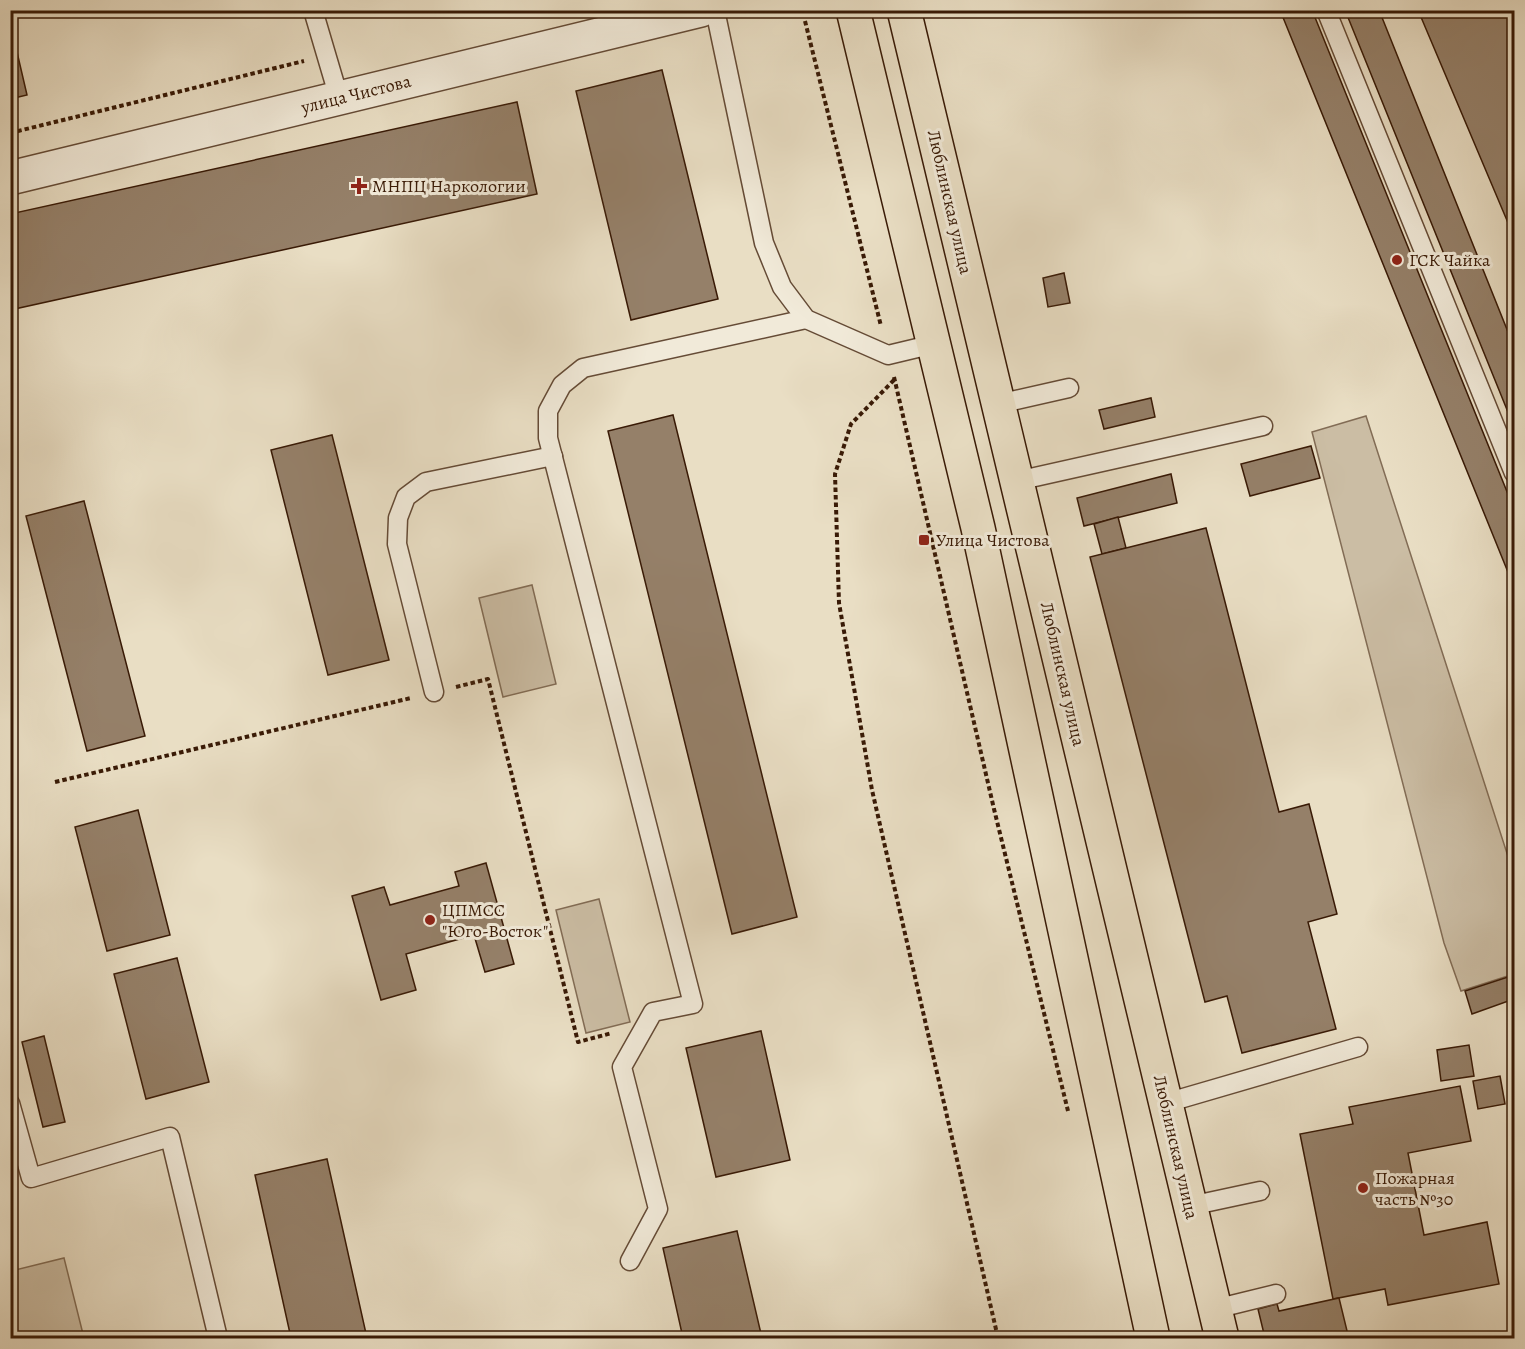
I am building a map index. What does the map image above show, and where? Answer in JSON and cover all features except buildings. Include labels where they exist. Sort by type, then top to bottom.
[{"type":"main road","points":[[853,10],[980,540],[1154,1338]]},
{"type":"main road","name":"Люблинская улица","points":[[904,10],[1218,1324]]},
{"type":"street","name":"улица Чистова","points":[[10,178],[701,10]]},
{"type":"lane","points":[[313,10],[339,98]]},
{"type":"lane","points":[[715,10],[765,243],[782,288],[806,319],[888,355],[934,344]]},
{"type":"lane","points":[[1326,10],[1515,473]]},
{"type":"lane","points":[[630,1261],[658,1209],[622,1067],[653,1012],[693,1004],[548,438],[548,411],[562,385],[583,368],[806,319]]},
{"type":"lane","points":[[998,404],[1069,388]]},
{"type":"lane","points":[[1017,481],[1263,426]]},
{"type":"lane","points":[[434,692],[397,544],[398,518],[406,497],[426,482],[553,456]]},
{"type":"lane","points":[[1166,1103],[1358,1047]]},
{"type":"lane","points":[[10,1103],[31,1178],[170,1137],[218,1338]]},
{"type":"lane","points":[[1190,1206],[1260,1191]]},
{"type":"lane","points":[[1218,1324],[1276,1294]]},
{"type":"path","points":[[805,21],[895,380],[994,808],[1070,1120]]},
{"type":"path","points":[[10,133],[327,55]]},
{"type":"path","points":[[895,380],[851,424],[835,474],[839,603],[872,790],[998,1338]]},
{"type":"path","points":[[55,782],[488,679],[578,1042],[646,1024]]},
{"type":"shaded area","points":[[1366,416],[1514,875],[1514,974],[1461,991],[1444,943],[1312,432]]},
{"type":"shaded area","points":[[532,585],[556,684],[503,697],[479,598]]},
{"type":"shaded area","points":[[599,899],[630,1022],[586,1033],[556,910]]},
{"type":"shaded area","points":[[64,1258],[84,1338],[11,1338],[11,1271]]},
{"type":"place","name":"МНПЦ Наркологии","points":[[359,186]]},
{"type":"place","name":"ГСК Чайка","points":[[1397,260]]},
{"type":"place","name":"Улица Чистова","points":[[924,540]]},
{"type":"place","name":"ЦПМСС \"Юго-Восток\"","points":[[430,920]]},
{"type":"place","name":"Пожарная часть №30","points":[[1363,1188]]}]
